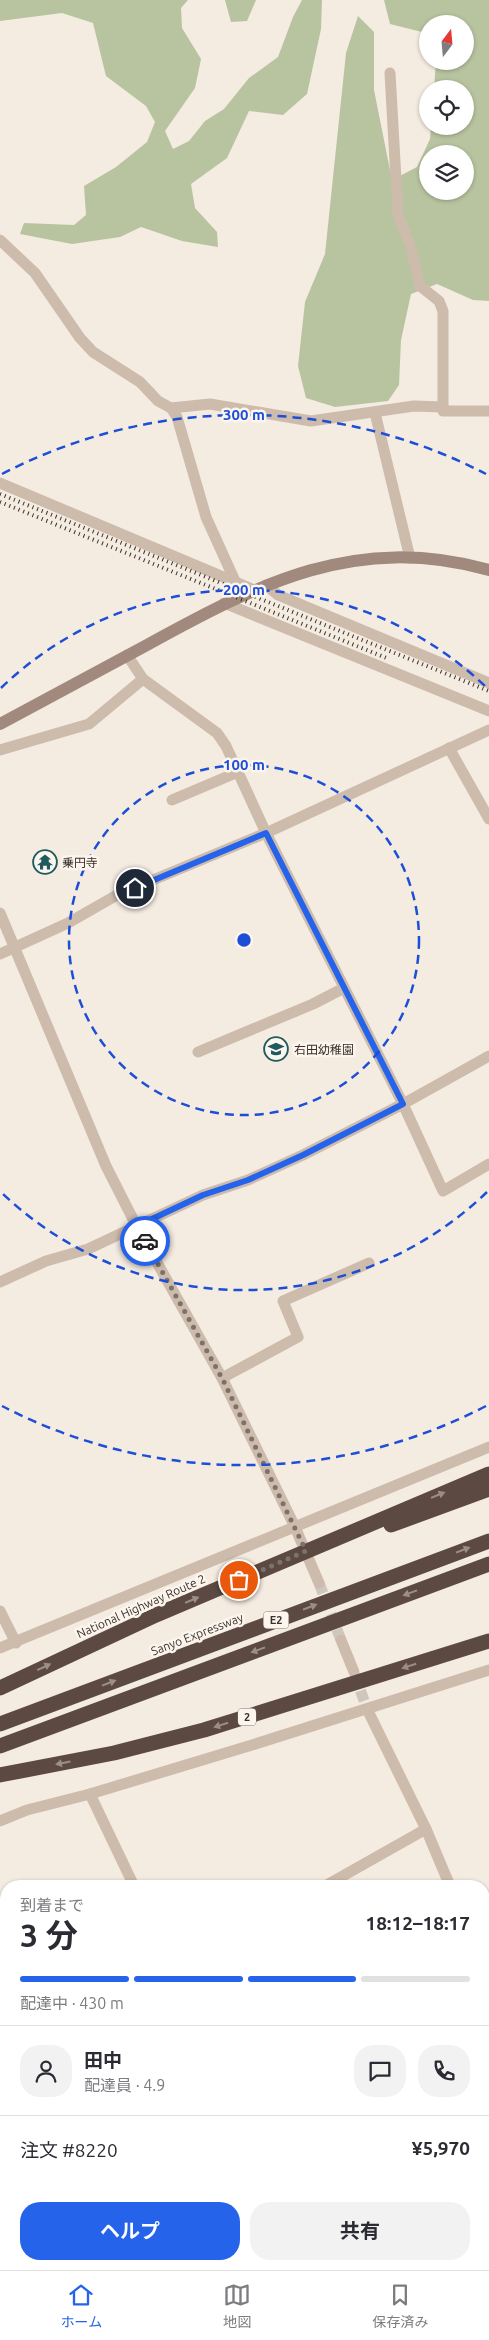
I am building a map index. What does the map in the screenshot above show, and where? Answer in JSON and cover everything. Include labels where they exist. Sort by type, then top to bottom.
[{"type":"highway","name":"National Highway Route 2","points":[[0,1688],[156,1615],[489,1474]]},
{"type":"highway","points":[[339,1538],[373,1532],[489,1489]]},
{"type":"highway","name":"Sanyo Expressway","points":[[0,1724],[489,1541]]},
{"type":"highway","name":"E2","points":[[0,1746],[489,1564]]},
{"type":"highway","points":[[436,1658],[489,1636]]},
{"type":"highway","name":"2","points":[[0,1775],[114,1753],[204,1730],[489,1641]]},
{"type":"street","points":[[390,74],[398,214],[411,247],[420,286],[439,301],[443,311],[443,411],[489,411]]},
{"type":"street","points":[[0,240],[35,273],[80,338],[93,352],[140,382],[158,401],[171,408],[177,417],[206,517],[235,580]]},
{"type":"street","points":[[171,408],[210,404],[311,421],[414,406],[443,407]]},
{"type":"street","points":[[375,413],[410,558]]},
{"type":"street","points":[[0,483],[235,580],[260,587],[489,683]]},
{"type":"street","points":[[0,724],[224,603],[301,572],[338,562],[382,557],[443,560],[489,570]]},
{"type":"street","points":[[224,603],[489,711]]},
{"type":"street","points":[[127,655],[143,679],[217,733],[226,746],[266,833],[403,1104],[443,1191],[489,1164]]},
{"type":"street","points":[[0,750],[88,724],[143,679]]},
{"type":"street","points":[[0,954],[68,923],[117,895],[266,833],[489,730]]},
{"type":"street","points":[[450,748],[489,819]]},
{"type":"street","points":[[172,800],[238,772]]},
{"type":"street","points":[[0,913],[95,1140],[137,1226],[222,1378],[295,1527],[319,1583]]},
{"type":"street","points":[[198,1052],[313,1004],[344,988]]},
{"type":"street","points":[[0,1282],[46,1262],[88,1249],[203,1195],[248,1180],[303,1155],[403,1104],[489,1056]]},
{"type":"street","points":[[222,1378],[298,1337],[283,1301],[369,1263]]},
{"type":"street","points":[[0,1648],[489,1446]]},
{"type":"street","points":[[0,1611],[16,1643]]},
{"type":"street","points":[[341,1640],[354,1672]]},
{"type":"street","points":[[0,1821],[27,1810],[90,1794],[489,1670]]},
{"type":"street","points":[[367,1709],[426,1829],[447,1880]]},
{"type":"street","points":[[90,1794],[131,1880]]},
{"type":"street","points":[[336,1880],[426,1829]]},
{"type":"green space","points":[[0,0],[188,0],[181,8],[182,28],[201,59],[195,88],[165,131],[173,149],[189,141],[205,121],[224,109],[249,78],[278,57],[293,17],[302,0],[322,0],[321,29],[307,94],[283,115],[249,111],[227,158],[191,184],[195,208],[217,232],[218,247],[182,241],[141,227],[120,237],[72,244],[20,234],[24,223],[74,225],[86,215],[84,186],[116,167],[147,142],[155,122],[146,106],[106,76],[93,23],[62,13],[0,21]]},
{"type":"green space","points":[[225,0],[256,0],[247,21],[231,22]]},
{"type":"green space","points":[[384,0],[489,0],[489,301],[473,300],[437,284],[411,294],[401,340],[399,385],[388,401],[335,407],[306,398],[298,366],[305,302],[325,254],[346,53],[358,16],[374,32],[374,90],[392,180],[417,167],[419,163],[419,200],[474,200],[474,145],[427,145],[430,135],[474,135],[474,80],[435,80],[435,70],[474,70],[474,15],[419,15],[419,31],[390,24]]},
{"type":"tunnel","points":[[319,1583],[341,1640]]},
{"type":"tunnel","points":[[355,1675],[367,1709]]},
{"type":"railway","points":[[0,494],[489,691]]},
{"type":"railway","points":[[0,502],[389,659]]},
{"type":"way so far","points":[[145,1241],[222,1378],[306,1551],[239,1580]]},
{"type":"place","name":"乗円寺","points":[[45,862]]},
{"type":"place","name":"右田幼稚園","points":[[276,1049]]},
{"type":"route","points":[[135,888],[266,833],[403,1104],[303,1155],[248,1180],[203,1195],[137,1226],[145,1241]]}]
